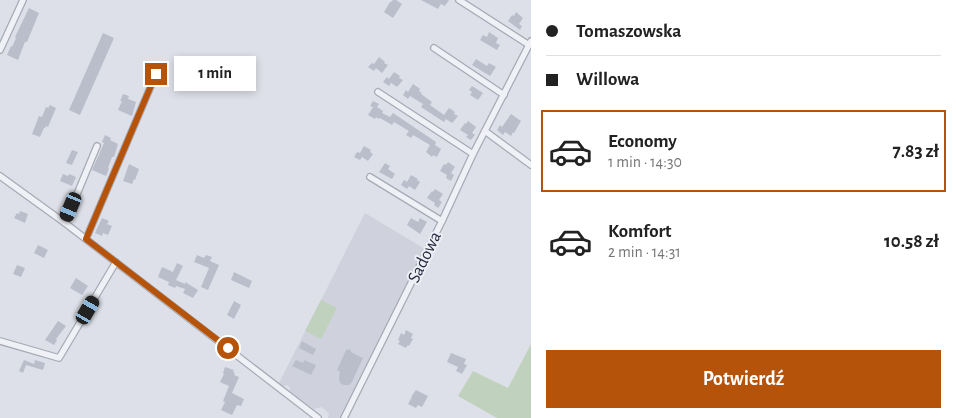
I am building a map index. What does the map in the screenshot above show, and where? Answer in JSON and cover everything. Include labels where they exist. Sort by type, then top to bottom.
[{"type":"street","points":[[0,50],[23,0]]},
{"type":"street","points":[[459,0],[530,43]]},
{"type":"street","name":"Sadowa","points":[[344,418],[442,221],[473,154],[530,43]]},
{"type":"street","points":[[434,48],[504,95]]},
{"type":"street","points":[[86,239],[156,74]]},
{"type":"street","points":[[378,92],[473,154]]},
{"type":"street","points":[[485,131],[531,166]]},
{"type":"street","points":[[64,223],[97,146]]},
{"type":"street","points":[[0,176],[86,239],[318,418]]},
{"type":"street","points":[[370,177],[442,221]]},
{"type":"street","points":[[0,341],[59,358],[116,262]]},
{"type":"shaded area","points":[[365,213],[425,249],[341,418],[328,418],[329,413],[321,407],[314,409],[290,391],[287,385],[283,386],[279,383]]},
{"type":"green space","points":[[321,300],[337,308],[321,339],[305,331]]},
{"type":"green space","points":[[531,344],[531,418],[497,418],[458,396],[473,371],[508,388]]},
{"type":"building","points":[[393,0],[402,4],[393,18],[384,12]]},
{"type":"building","points":[[421,0],[449,0],[445,6],[441,4],[438,9]]},
{"type":"building","points":[[29,8],[39,13],[18,60],[7,55]]},
{"type":"building","points":[[516,12],[523,18],[519,24],[522,26],[520,30],[508,21]]},
{"type":"building","points":[[489,32],[498,38],[496,43],[500,45],[497,50],[480,40],[483,35],[487,37]]},
{"type":"building","points":[[103,33],[114,38],[80,115],[69,110]]},
{"type":"building","points":[[379,57],[388,65],[382,73],[376,68],[374,71],[368,67],[372,63],[374,64]]},
{"type":"building","points":[[476,59],[487,66],[489,63],[496,67],[490,76],[472,65]]},
{"type":"building","points":[[394,72],[403,80],[397,87],[391,83],[389,86],[383,82],[387,77],[389,79]]},
{"type":"building","points":[[413,84],[420,89],[421,94],[432,102],[430,105],[444,115],[449,108],[455,112],[454,114],[458,116],[454,121],[452,123],[446,119],[444,122],[421,107],[423,104],[410,96],[408,99],[403,95],[406,90],[408,92]]},
{"type":"building","points":[[472,86],[483,93],[478,100],[470,95],[472,92],[469,90]]},
{"type":"building","points":[[123,94],[129,96],[128,99],[136,102],[132,116],[118,110]]},
{"type":"building","points":[[373,101],[379,104],[377,107],[383,111],[382,113],[390,117],[393,113],[436,142],[435,145],[441,149],[437,157],[433,155],[432,157],[426,152],[430,145],[413,135],[411,138],[406,135],[409,131],[394,122],[392,125],[380,118],[376,117],[375,119],[368,115],[373,107],[370,106]]},
{"type":"building","points":[[50,105],[56,108],[48,127],[44,128],[40,137],[32,134],[39,116],[42,117],[46,107],[48,108]]},
{"type":"building","points":[[511,114],[521,121],[511,136],[505,132],[503,135],[497,130],[500,125],[502,127]]},
{"type":"building","points":[[468,121],[476,127],[472,133],[475,135],[471,140],[466,137],[468,135],[460,130]]},
{"type":"building","points":[[105,135],[118,144],[106,176],[92,170],[104,143],[102,142]]},
{"type":"building","points":[[364,146],[371,150],[370,152],[373,154],[368,161],[362,157],[360,160],[354,157],[357,152],[360,153]]},
{"type":"building","points":[[72,150],[78,152],[72,165],[66,163]]},
{"type":"building","points":[[448,162],[455,167],[451,173],[454,175],[451,181],[446,178],[447,175],[440,171],[444,164],[446,165]]},
{"type":"building","points":[[385,163],[390,166],[388,169],[395,174],[392,179],[379,172]]},
{"type":"building","points":[[129,164],[139,169],[132,184],[123,181]]},
{"type":"building","points":[[63,174],[76,177],[72,186],[60,181]]},
{"type":"building","points":[[411,175],[420,182],[415,190],[409,186],[407,189],[401,185],[404,180],[407,182]]},
{"type":"building","points":[[435,189],[443,194],[439,200],[442,202],[438,208],[434,205],[435,203],[427,198]]},
{"type":"building","points":[[20,211],[28,214],[25,223],[14,218]]},
{"type":"building","points":[[102,218],[109,221],[107,224],[112,226],[108,235],[103,233],[102,236],[95,233]]},
{"type":"building","points":[[411,218],[418,222],[420,218],[427,222],[420,234],[407,225]]},
{"type":"building","points":[[38,245],[48,250],[44,258],[34,253]]},
{"type":"building","points":[[197,255],[204,258],[206,255],[212,257],[210,261],[219,265],[208,290],[201,287],[209,268],[194,262]]},
{"type":"building","points":[[177,263],[183,266],[176,280],[185,284],[185,282],[198,290],[193,298],[183,293],[185,289],[168,285],[169,282],[158,277],[162,267],[173,272]]},
{"type":"building","points":[[17,265],[25,268],[21,277],[13,274]]},
{"type":"building","points":[[234,272],[252,281],[249,288],[231,280]]},
{"type":"building","points":[[76,278],[88,286],[82,295],[70,288]]},
{"type":"building","points":[[234,301],[241,305],[234,319],[227,315]]},
{"type":"building","points":[[58,321],[66,326],[56,339],[54,345],[45,340]]},
{"type":"building","points":[[406,330],[413,334],[411,338],[413,339],[406,348],[398,344],[400,341],[398,340],[401,333],[404,335]]},
{"type":"building","points":[[302,341],[316,349],[313,355],[299,348]]},
{"type":"building","points":[[350,349],[351,352],[363,358],[352,382],[349,385],[344,385],[340,383],[340,372],[337,370],[346,350]]},
{"type":"building","points":[[451,353],[466,359],[464,364],[467,365],[462,374],[456,371],[458,367],[447,362]]},
{"type":"building","points":[[24,360],[34,364],[35,360],[45,363],[43,370],[26,365],[23,373],[19,371]]},
{"type":"building","points":[[296,360],[303,363],[304,360],[316,365],[311,375],[292,366]]},
{"type":"building","points":[[225,367],[234,370],[234,375],[239,377],[232,393],[244,399],[241,406],[237,405],[232,415],[221,410],[229,386],[220,382]]},
{"type":"building","points":[[416,390],[428,396],[422,407],[418,405],[416,408],[408,404]]},
{"type":"route","points":[[156,74],[86,239],[228,348]]}]
